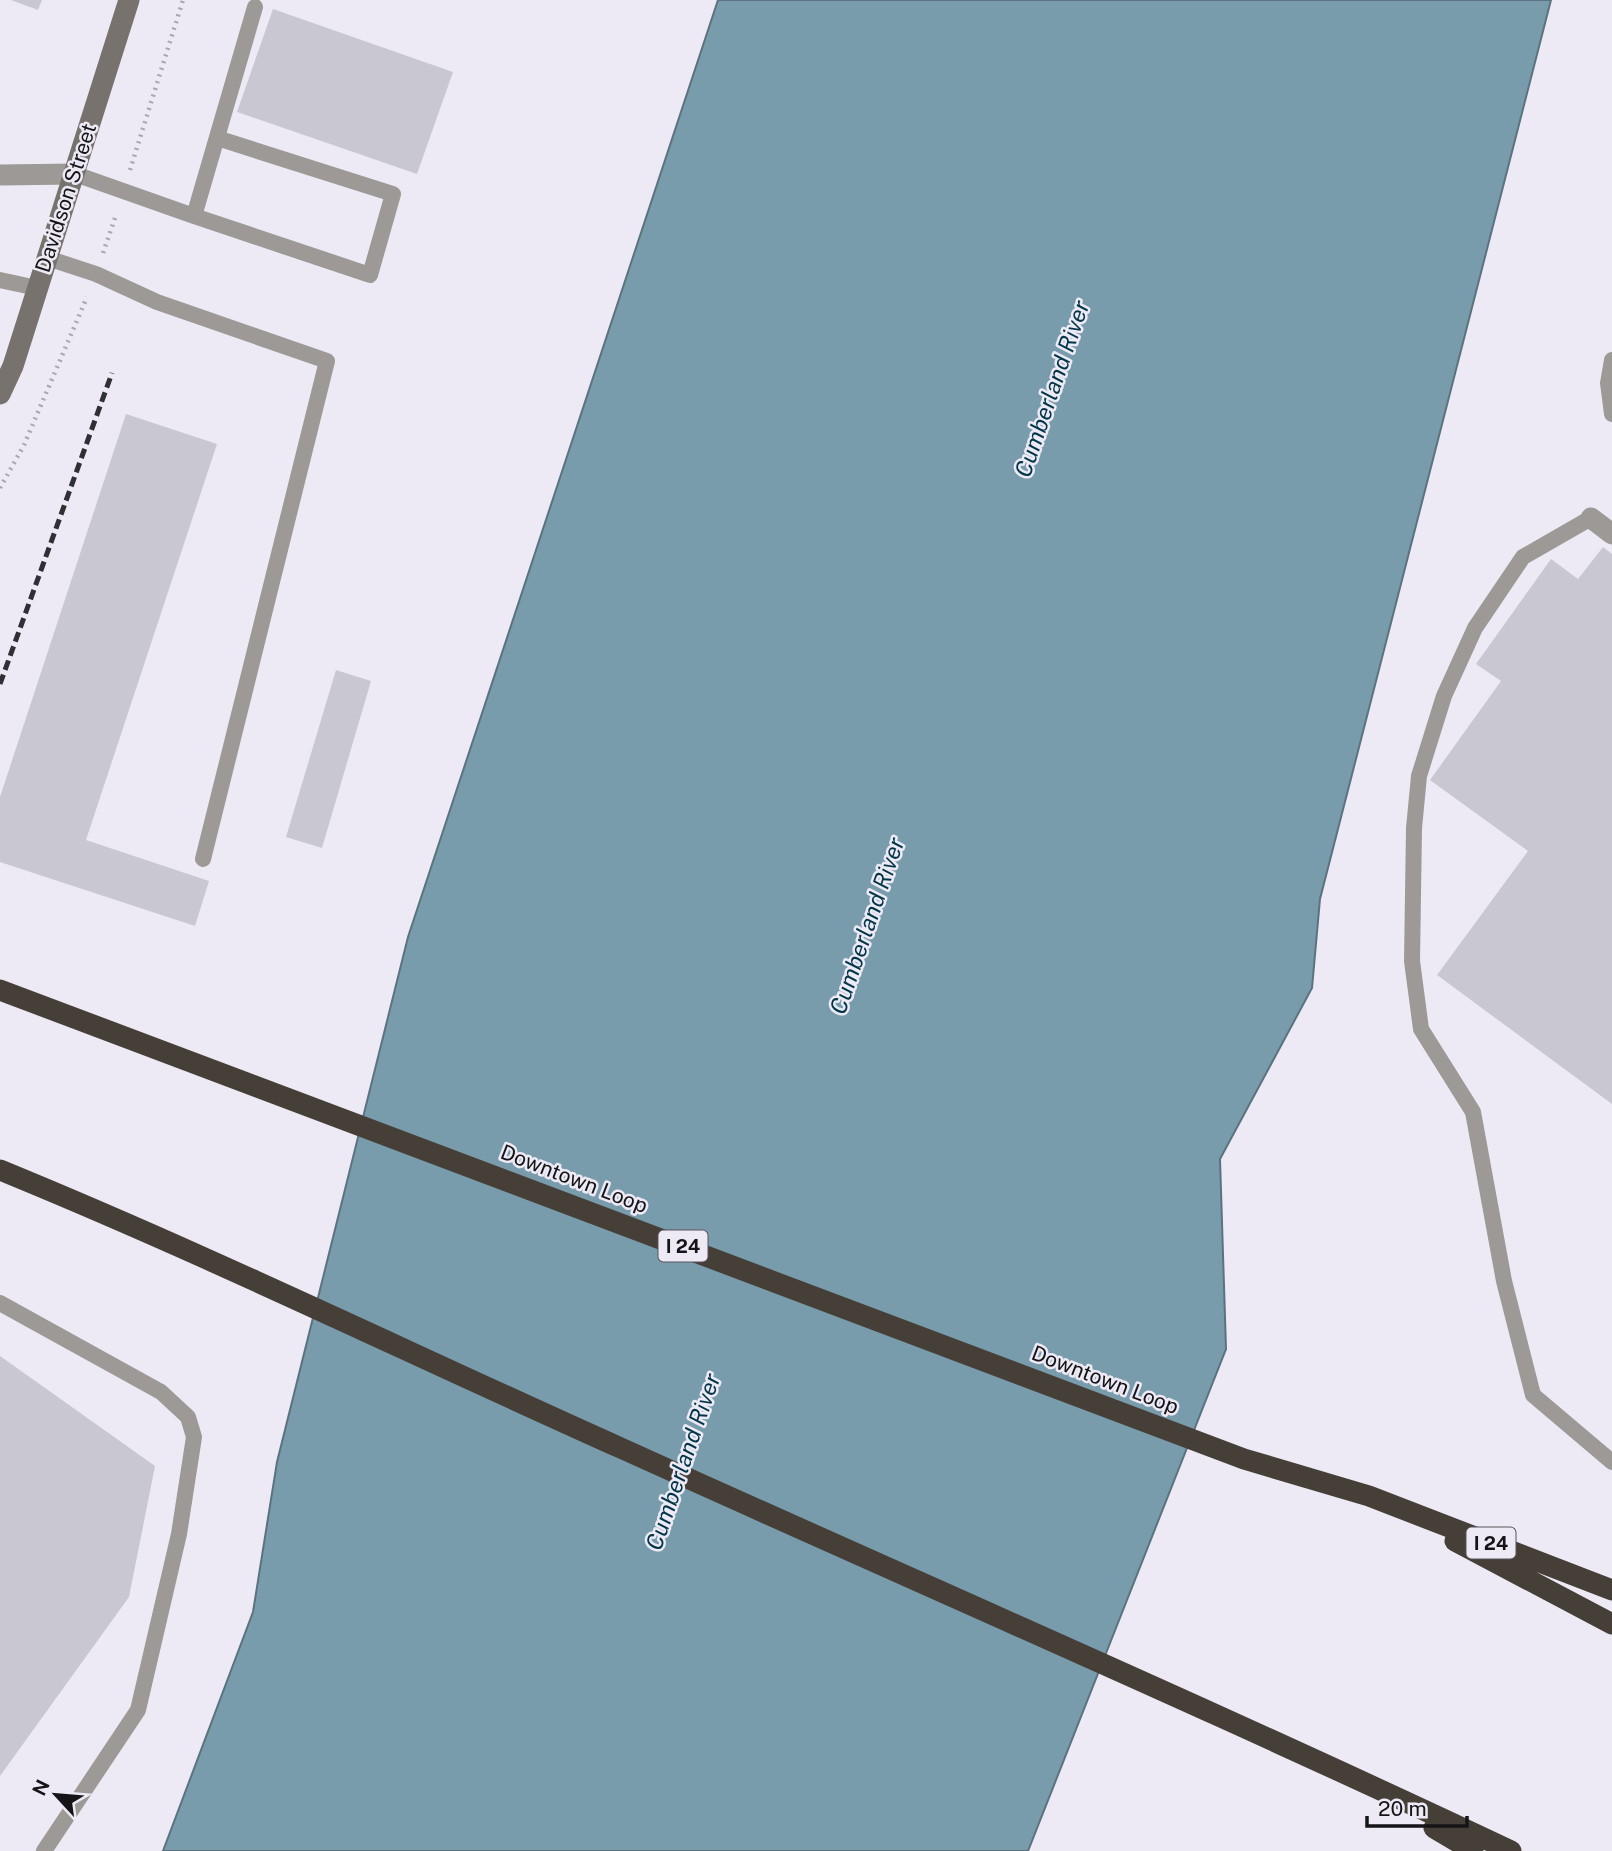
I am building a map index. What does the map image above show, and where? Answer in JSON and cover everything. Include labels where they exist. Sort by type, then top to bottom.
[{"type":"highway","name":"Downtown Loop","points":[[0,990],[1244,1459],[1369,1496]]},
{"type":"highway","points":[[0,1170],[119,1219],[625,1451],[1318,1760],[1511,1851]]},
{"type":"highway","name":"I 24","points":[[1369,1496],[1612,1590]]},
{"type":"highway","points":[[1369,1496],[1612,1624]]},
{"type":"highway","points":[[1318,1760],[1473,1851]]},
{"type":"street","name":"Davidson Street","points":[[0,394],[13,366],[129,0]]},
{"type":"street","points":[[0,175],[75,174]]},
{"type":"street","points":[[1591,518],[1612,534]]},
{"type":"lane","points":[[194,216],[255,7]]},
{"type":"lane","points":[[75,174],[370,275],[393,194],[217,138]]},
{"type":"lane","points":[[47,258],[96,274],[157,302],[327,361],[203,859]]},
{"type":"lane","points":[[0,280],[37,288]]},
{"type":"lane","points":[[1612,360],[1608,383],[1612,414]]},
{"type":"lane","points":[[1591,518],[1523,557],[1475,628],[1444,696],[1419,776],[1414,828],[1412,961],[1421,1029],[1473,1112],[1504,1282],[1533,1395],[1612,1462]]},
{"type":"lane","points":[[0,1303],[161,1392],[188,1417],[194,1437],[179,1534],[138,1710],[44,1851]]},
{"type":"lane","points":[[54,1851],[63,1820]]},
{"type":"water","name":"Cumberland River","points":[[718,0],[1551,0],[1320,899],[1312,988],[1220,1159],[1226,1349],[1028,1851],[163,1851],[253,1612],[277,1462],[408,937]]},
{"type":"building","points":[[11,0],[42,0],[38,10]]},
{"type":"building","points":[[273,9],[453,72],[417,174],[237,112]]},
{"type":"building","points":[[126,414],[217,444],[86,840],[209,881],[195,926],[0,862],[0,797]]},
{"type":"building","points":[[1603,547],[1612,554],[1612,1104],[1437,975],[1528,851],[1430,780],[1501,681],[1476,664],[1551,559],[1578,579]]},
{"type":"building","points":[[336,670],[371,681],[322,848],[286,837]]},
{"type":"building","points":[[0,1356],[155,1466],[129,1597],[0,1776]]},
{"type":"railway","points":[[0,684],[112,373]]}]
